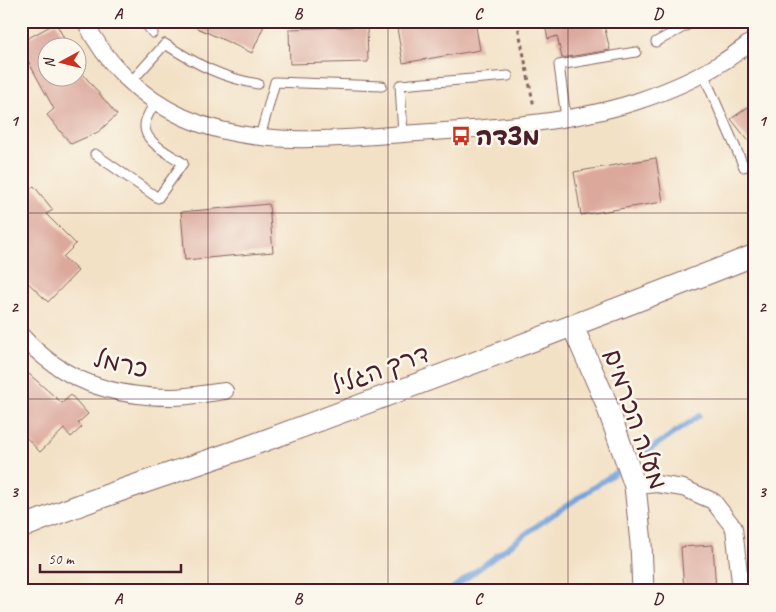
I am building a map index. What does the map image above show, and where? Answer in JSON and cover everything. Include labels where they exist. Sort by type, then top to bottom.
[{"type":"street","points":[[85,21],[108,59],[130,82],[155,102],[183,117],[215,128],[260,137],[288,139],[403,134],[537,123],[566,118],[634,102],[679,86],[722,63],[755,39]]},
{"type":"street","name":"דרך הגליל","points":[[21,528],[84,502],[256,444],[573,327],[755,255]]},
{"type":"street","name":"מעלה הכרמים","points":[[573,327],[605,400],[634,486],[641,543],[643,591]]},
{"type":"street","name":"כרמל","points":[[21,335],[33,348],[59,369],[91,385],[129,395],[173,397],[225,391]]},
{"type":"street","points":[[634,486],[657,484],[683,488],[714,501],[734,528],[740,591]]},
{"type":"lane","points":[[143,21],[153,33]]},
{"type":"lane","points":[[656,42],[695,21]]},
{"type":"lane","points":[[130,82],[166,44],[210,71],[258,84]]},
{"type":"lane","points":[[566,118],[559,65],[636,52]]},
{"type":"lane","points":[[703,73],[744,167]]},
{"type":"lane","points":[[403,134],[400,85],[508,76]]},
{"type":"lane","points":[[260,137],[276,82],[382,86]]},
{"type":"lane","points":[[94,154],[158,198],[183,163],[150,140],[145,132],[146,121],[155,102]]},
{"type":"path","points":[[517,21],[537,123]]},
{"type":"building","points":[[182,21],[266,21],[252,53]]},
{"type":"building","points":[[438,21],[475,21],[480,50],[403,63],[397,28]]},
{"type":"building","points":[[544,21],[603,21],[610,50],[562,58],[557,36],[548,39]]},
{"type":"building","points":[[56,23],[64,38],[38,38],[38,79],[21,48],[21,42]]},
{"type":"building","points":[[367,26],[368,62],[290,64],[289,29]]},
{"type":"building","points":[[88,80],[117,115],[98,132],[71,144],[47,115],[54,109],[43,88],[88,88]]},
{"type":"building","points":[[755,102],[755,149],[731,119]]},
{"type":"building","points":[[656,158],[663,202],[581,215],[574,172]]},
{"type":"building","points":[[34,186],[53,210],[46,214],[76,244],[63,257],[78,271],[48,302],[21,276],[21,196]]},
{"type":"building","points":[[269,204],[273,252],[185,260],[181,212]]},
{"type":"building","points":[[21,367],[62,403],[71,395],[88,414],[78,423],[82,427],[71,437],[64,429],[40,452],[21,432]]},
{"type":"building","points":[[713,545],[716,591],[684,591],[681,547]]},
{"type":"waterway","points":[[449,591],[535,527],[699,416]]},
{"type":"place","name":"מצדה","points":[[461,136]]}]
